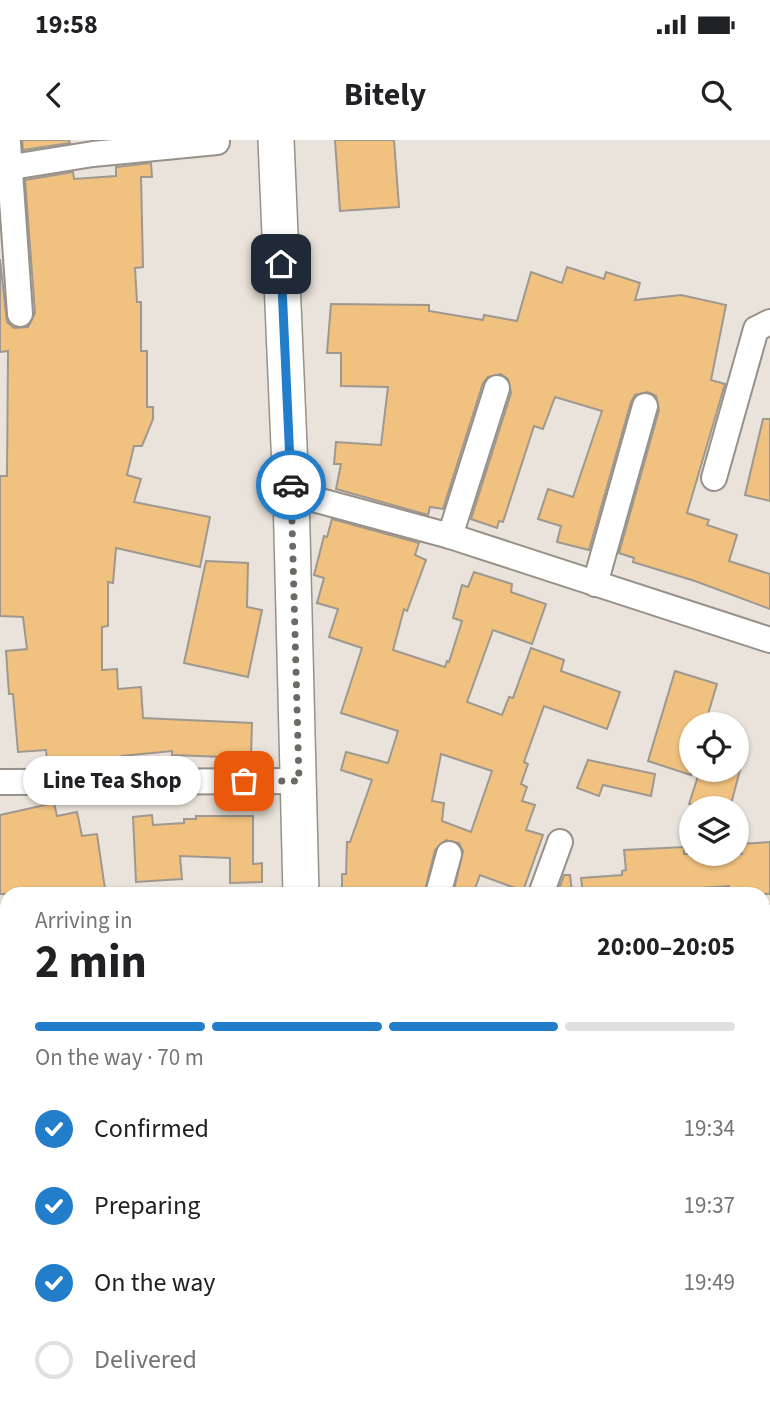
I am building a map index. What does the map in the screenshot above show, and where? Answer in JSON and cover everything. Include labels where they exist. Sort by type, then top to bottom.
[{"type":"main road","points":[[276,140],[292,493],[301,887]]},
{"type":"street","points":[[20,314],[8,171],[93,154],[217,142]]},
{"type":"street","points":[[714,478],[756,329],[770,322]]},
{"type":"street","points":[[450,536],[497,388]]},
{"type":"street","points":[[595,584],[645,406]]},
{"type":"street","points":[[292,493],[450,536],[770,640]]},
{"type":"street","points":[[0,782],[299,781]]},
{"type":"street","points":[[544,887],[560,842]]},
{"type":"street","points":[[440,887],[449,854]]},
{"type":"building","points":[[22,140],[69,140],[70,143],[23,150]]},
{"type":"building","points":[[335,140],[394,140],[399,207],[340,211]]},
{"type":"building","points":[[151,163],[152,177],[141,177],[143,267],[135,268],[137,302],[141,302],[141,351],[147,351],[147,407],[153,407],[153,419],[142,446],[134,446],[127,475],[141,479],[134,502],[210,517],[200,567],[116,548],[113,583],[108,582],[108,626],[102,627],[102,670],[117,669],[118,689],[141,687],[143,718],[252,723],[251,758],[172,755],[172,751],[122,756],[123,765],[72,767],[72,758],[47,759],[46,750],[18,752],[13,694],[9,694],[6,651],[27,649],[23,617],[0,616],[0,476],[7,476],[8,351],[0,352],[0,259],[7,322],[14,328],[28,327],[35,313],[25,180],[73,172],[74,179],[116,176],[116,167]]},
{"type":"building","points":[[567,267],[604,279],[606,272],[640,283],[635,300],[681,295],[726,305],[711,380],[725,384],[687,513],[709,520],[707,525],[737,535],[729,561],[770,574],[770,609],[695,581],[633,562],[634,558],[619,553],[659,410],[656,396],[648,392],[635,395],[631,402],[589,550],[557,542],[561,526],[538,519],[548,489],[573,497],[602,411],[555,397],[543,429],[534,426],[503,522],[499,521],[497,528],[471,519],[511,393],[508,379],[501,374],[488,377],[483,383],[443,509],[430,507],[428,515],[336,489],[341,464],[334,464],[336,442],[381,445],[388,387],[341,386],[341,353],[327,353],[331,304],[429,305],[429,311],[483,320],[484,315],[517,321],[531,272],[562,283]]},
{"type":"building","points":[[763,419],[770,419],[770,501],[745,495]]},
{"type":"building","points":[[332,519],[419,543],[415,555],[426,560],[407,611],[404,609],[393,650],[445,667],[462,621],[453,618],[462,585],[468,587],[474,572],[512,584],[511,592],[546,604],[532,644],[493,630],[467,702],[502,715],[509,697],[513,698],[531,648],[564,660],[561,671],[620,692],[607,729],[544,706],[524,762],[528,764],[521,784],[527,787],[522,801],[535,805],[526,830],[543,835],[524,887],[512,887],[480,875],[476,887],[455,887],[463,851],[459,843],[446,840],[435,850],[426,887],[342,887],[342,874],[346,874],[347,842],[350,842],[372,780],[341,770],[346,752],[388,763],[398,731],[341,713],[362,648],[329,637],[338,609],[317,603],[324,578],[314,575],[324,536],[327,537]],"holes":[[[441,754],[492,771],[471,832],[442,821],[444,803],[432,801]]]},
{"type":"building","points":[[206,561],[248,563],[247,607],[262,610],[248,677],[184,663]]},
{"type":"building","points":[[675,671],[717,684],[709,712],[679,712],[679,771],[648,761]]},
{"type":"building","points":[[588,760],[655,774],[651,796],[603,785],[599,796],[577,788]]},
{"type":"building","points":[[696,782],[737,782],[733,796],[692,796]]},
{"type":"building","points":[[54,803],[57,816],[77,812],[82,836],[97,834],[105,887],[0,887],[0,815]]},
{"type":"building","points":[[152,815],[153,825],[184,823],[184,819],[196,819],[196,816],[253,816],[253,864],[262,863],[262,882],[230,883],[230,858],[180,856],[182,879],[136,882],[133,817]]},
{"type":"building","points":[[770,842],[770,887],[582,887],[581,878],[622,875],[622,871],[626,870],[624,850],[679,847],[679,866],[749,866],[749,843]]},
{"type":"building","points":[[564,875],[570,875],[571,887],[560,887]]},
{"type":"way so far","points":[[244,781],[299,781],[291,485]]},
{"type":"place","name":"Line Tea Shop","points":[[244,781]]},
{"type":"route","points":[[281,264],[291,485]]}]
